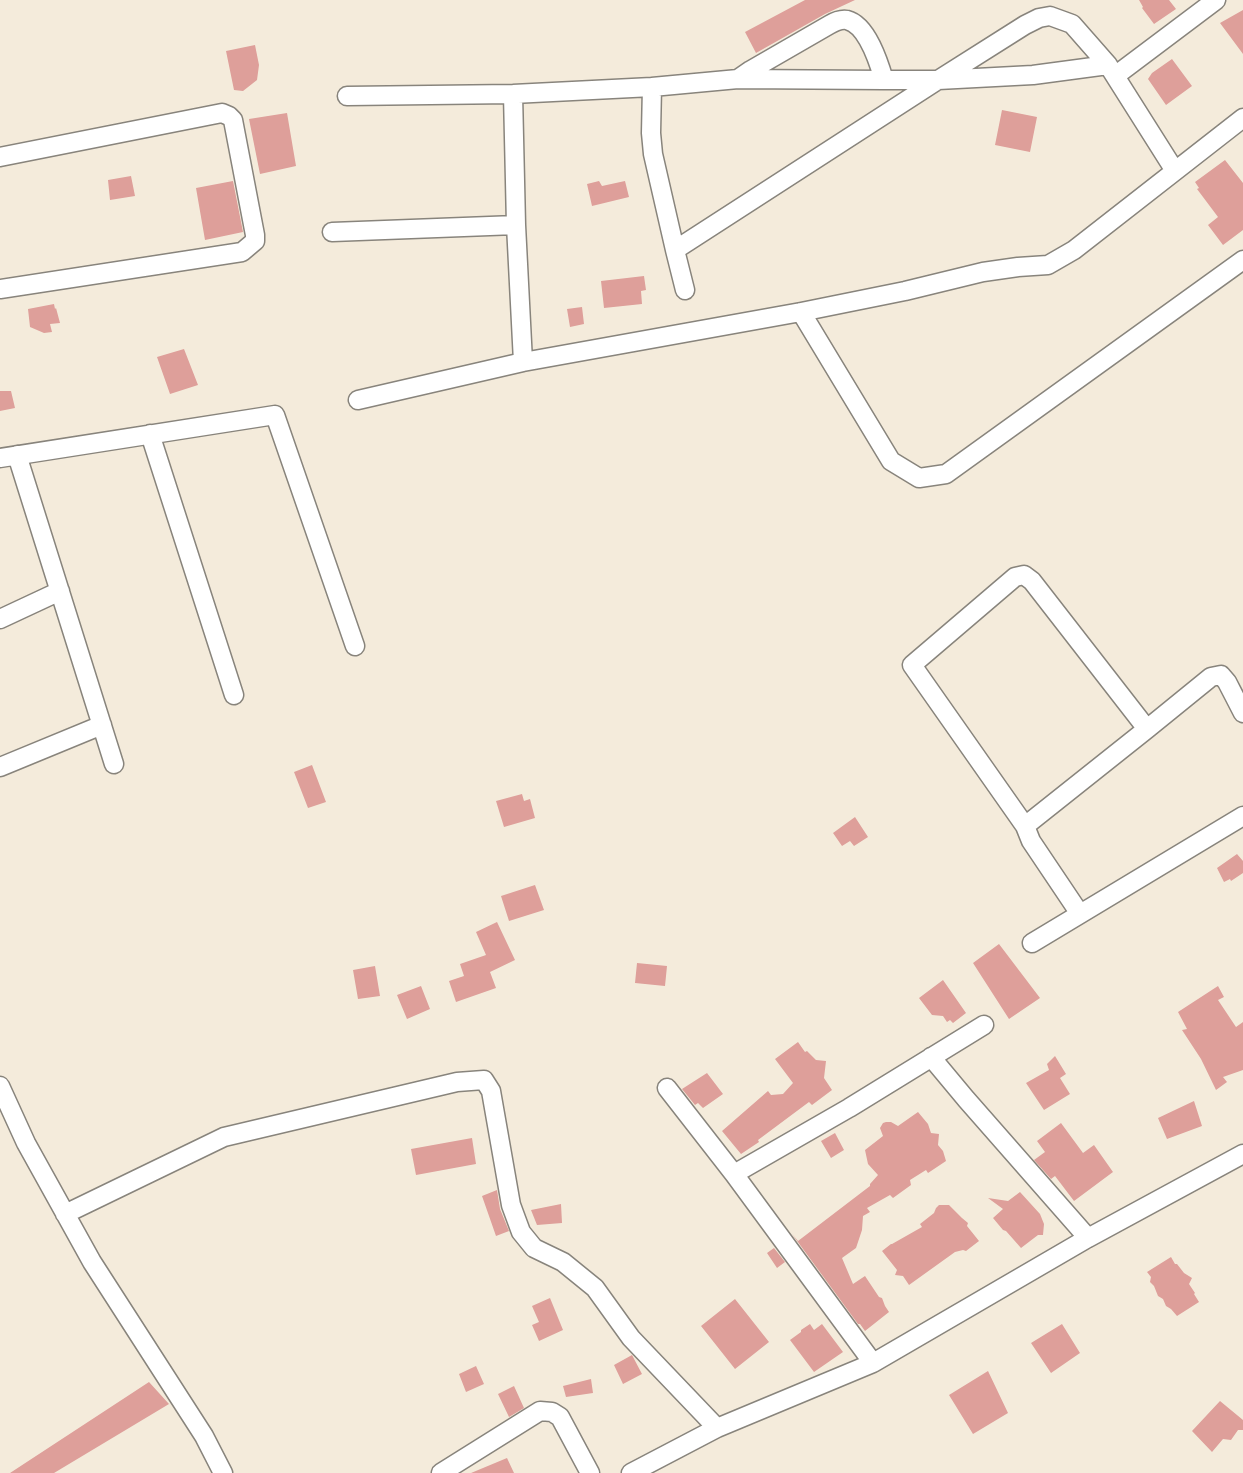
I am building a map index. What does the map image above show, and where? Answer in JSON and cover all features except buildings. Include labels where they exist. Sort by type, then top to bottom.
[{"type":"street","points":[[347,96],[513,94],[652,87],[738,79],[938,80],[1112,70],[1216,0]]},
{"type":"street","points":[[675,250],[1025,25],[1039,18],[1050,16],[1072,24],[1112,70],[1175,171]]},
{"type":"street","points":[[738,79],[829,25],[839,20],[848,20],[864,33],[885,80]]},
{"type":"street","points":[[652,87],[652,154],[685,290]]},
{"type":"street","points":[[513,94],[516,225],[523,362]]},
{"type":"street","points":[[0,157],[222,113],[233,120],[255,235],[255,241],[242,252],[2,285]]},
{"type":"street","points":[[358,400],[523,362],[801,312],[905,291],[983,272],[1048,265],[1074,250],[1241,123]]},
{"type":"street","points":[[332,232],[516,225]]},
{"type":"street","points":[[801,312],[891,461],[919,478],[946,474],[1243,260]]},
{"type":"street","points":[[114,764],[60,591],[9,457],[275,415],[355,646]]},
{"type":"street","points":[[150,435],[234,695]]},
{"type":"street","points":[[1080,914],[1031,841],[1025,826],[912,665],[1015,577],[1024,575],[1032,581],[1147,729]]},
{"type":"street","points":[[0,619],[60,591]]},
{"type":"street","points":[[1025,826],[1211,677],[1221,675],[1243,713]]},
{"type":"street","points":[[0,767],[102,725]]},
{"type":"street","points":[[1032,944],[1243,816]]},
{"type":"street","points":[[734,1174],[849,1108],[984,1025]]},
{"type":"street","points":[[931,1057],[1088,1238]]},
{"type":"street","points":[[65,1214],[224,1137],[457,1082],[484,1080],[491,1091],[512,1205],[521,1232],[534,1248],[563,1262],[595,1288],[631,1338],[717,1428]]},
{"type":"street","points":[[0,1086],[26,1143],[92,1262],[204,1436],[223,1473]]},
{"type":"street","points":[[667,1088],[734,1174],[873,1363]]},
{"type":"street","points":[[632,1473],[717,1428],[873,1363],[1088,1238],[1243,1154]]},
{"type":"street","points":[[441,1473],[540,1411],[552,1412],[560,1417],[590,1473]]}]
